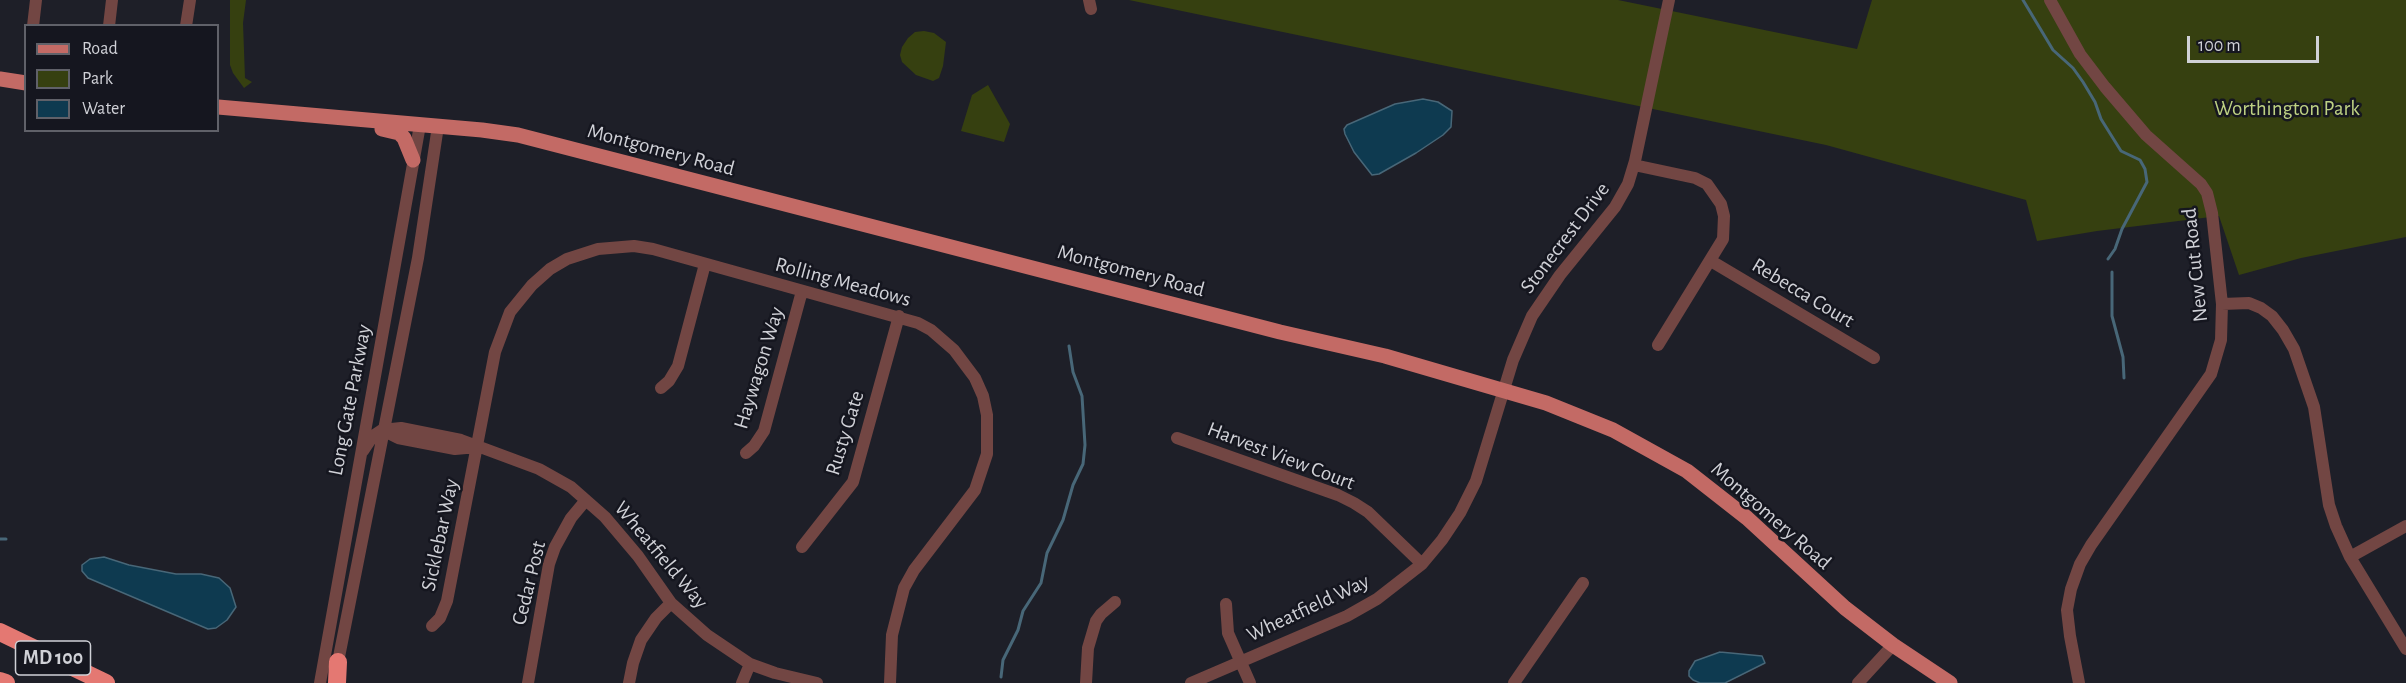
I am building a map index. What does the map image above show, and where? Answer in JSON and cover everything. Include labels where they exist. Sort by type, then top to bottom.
[{"type":"highway","name":"MD 100","points":[[0,632],[106,683]]},
{"type":"highway","points":[[335,683],[338,663]]},
{"type":"highway","name":"MD 100","points":[[0,681],[6,683]]},
{"type":"main road","points":[[0,79],[24,83]]},
{"type":"main road","name":"Montgomery Road","points":[[219,107],[438,126],[518,135],[550,142],[1269,329],[1384,356],[1546,403],[1613,430],[1687,471],[1748,518],[1816,584],[1893,645],[1950,683]]},
{"type":"main road","points":[[288,114],[293,122],[384,129],[399,133],[404,138],[413,160]]},
{"type":"street","points":[[33,24],[36,0]]},
{"type":"street","points":[[109,24],[112,0]]},
{"type":"street","points":[[186,24],[189,0]]},
{"type":"street","name":"New Cut Road","points":[[2050,0],[2080,54],[2105,87],[2145,135],[2201,184],[2207,193],[2212,213],[2222,304],[2221,340],[2211,374],[2080,564],[2071,589],[2067,610],[2079,683]]},
{"type":"street","name":"Stonecrest Drive","points":[[1504,390],[1513,360],[1532,316],[1560,275],[1615,207],[1628,184],[1634,165],[1666,1]]},
{"type":"street","name":"Long Gate Parkway","points":[[320,683],[420,125]]},
{"type":"street","name":"Long Gate Parkway","points":[[338,663],[376,460],[379,424],[386,408],[418,258],[438,126]]},
{"type":"street","points":[[1634,165],[1695,178],[1707,184],[1721,204],[1725,228],[1723,239],[1711,261],[1658,345]]},
{"type":"street","name":"Rolling Meadows","points":[[478,447],[495,352],[505,322],[523,294],[550,269],[582,254],[616,246],[653,249],[899,316],[931,330],[966,364],[983,396],[989,435],[987,454],[975,490],[914,570],[904,588],[892,635],[890,683]]},
{"type":"street","name":"Rebecca Court","points":[[1711,261],[1874,358]]},
{"type":"street","points":[[661,388],[669,381],[678,366],[705,264]]},
{"type":"street","name":"Haywagon Way","points":[[746,453],[764,431],[802,291]]},
{"type":"street","points":[[2222,304],[2249,303],[2261,308],[2272,316],[2294,349],[2308,383],[2314,407],[2330,505],[2336,526],[2350,557],[2406,649]]},
{"type":"street","name":"Rusty Gate","points":[[802,548],[853,482],[899,316]]},
{"type":"street","name":"Wheatfield Way","points":[[1191,683],[1347,616],[1377,599],[1422,564],[1460,513],[1476,481],[1504,390]]},
{"type":"street","points":[[370,401],[379,424]]},
{"type":"street","points":[[376,460],[371,438],[365,427],[379,424]]},
{"type":"street","points":[[360,457],[379,424]]},
{"type":"street","name":"Wheatfield Way","points":[[379,424],[398,438],[455,449],[478,447],[539,469],[586,500],[620,534],[671,603],[706,635],[750,664],[775,673],[817,683]]},
{"type":"street","name":"Harvest View Court","points":[[1177,438],[1338,495],[1354,503],[1368,512],[1422,564]]},
{"type":"street","name":"Sicklebar Way","points":[[432,626],[440,618],[447,601],[478,447]]},
{"type":"street","name":"Cedar Post","points":[[528,683],[552,555],[563,531],[586,500]]},
{"type":"street","points":[[2350,557],[2406,525]]},
{"type":"street","points":[[1514,683],[1583,583]]},
{"type":"street","points":[[1086,683],[1088,648],[1096,621],[1115,602]]},
{"type":"street","points":[[628,683],[641,640],[656,618],[671,603]]},
{"type":"street","points":[[1226,604],[1228,633],[1250,683]]},
{"type":"street","points":[[1858,683],[1893,645]]},
{"type":"street","points":[[742,683],[750,664]]},
{"type":"green space","points":[[230,0],[246,0],[243,23],[245,78],[252,82],[244,88],[230,65]]},
{"type":"green space","name":"Worthington Park","points":[[1129,0],[1618,0],[1857,49],[1872,0],[2406,0],[2406,237],[2301,258],[2239,275],[2219,216],[2037,241],[2026,200],[1826,145]]},
{"type":"green space","points":[[915,32],[934,33],[946,42],[939,78],[933,81],[916,75],[902,62],[900,55],[908,38]]},
{"type":"green space","points":[[988,85],[1010,124],[1004,142],[961,131],[972,95]]},
{"type":"water","points":[[1423,99],[1438,102],[1452,111],[1451,127],[1416,153],[1379,174],[1372,175],[1354,152],[1344,129],[1347,125],[1395,104]]},
{"type":"water","points":[[104,557],[129,565],[176,574],[201,574],[219,578],[230,588],[236,607],[227,620],[216,628],[208,629],[88,578],[82,571],[82,565],[90,559]]},
{"type":"water","points":[[1720,652],[1762,656],[1765,663],[1725,683],[1700,683],[1689,676],[1689,671],[1695,661]]},
{"type":"waterway","points":[[2023,0],[2053,50],[2073,68],[2083,82],[2095,102],[2101,119],[2121,151],[2140,160],[2145,169],[2147,182],[2108,259]]},
{"type":"waterway","points":[[2112,272],[2112,316],[2123,357],[2124,378]]},
{"type":"waterway","points":[[1001,677],[1003,660],[1018,630],[1023,611],[1041,583],[1047,553],[1063,520],[1073,485],[1083,464],[1085,445],[1082,396],[1073,372],[1069,346]]},
{"type":"waterway","points":[[0,539],[6,539]]}]
